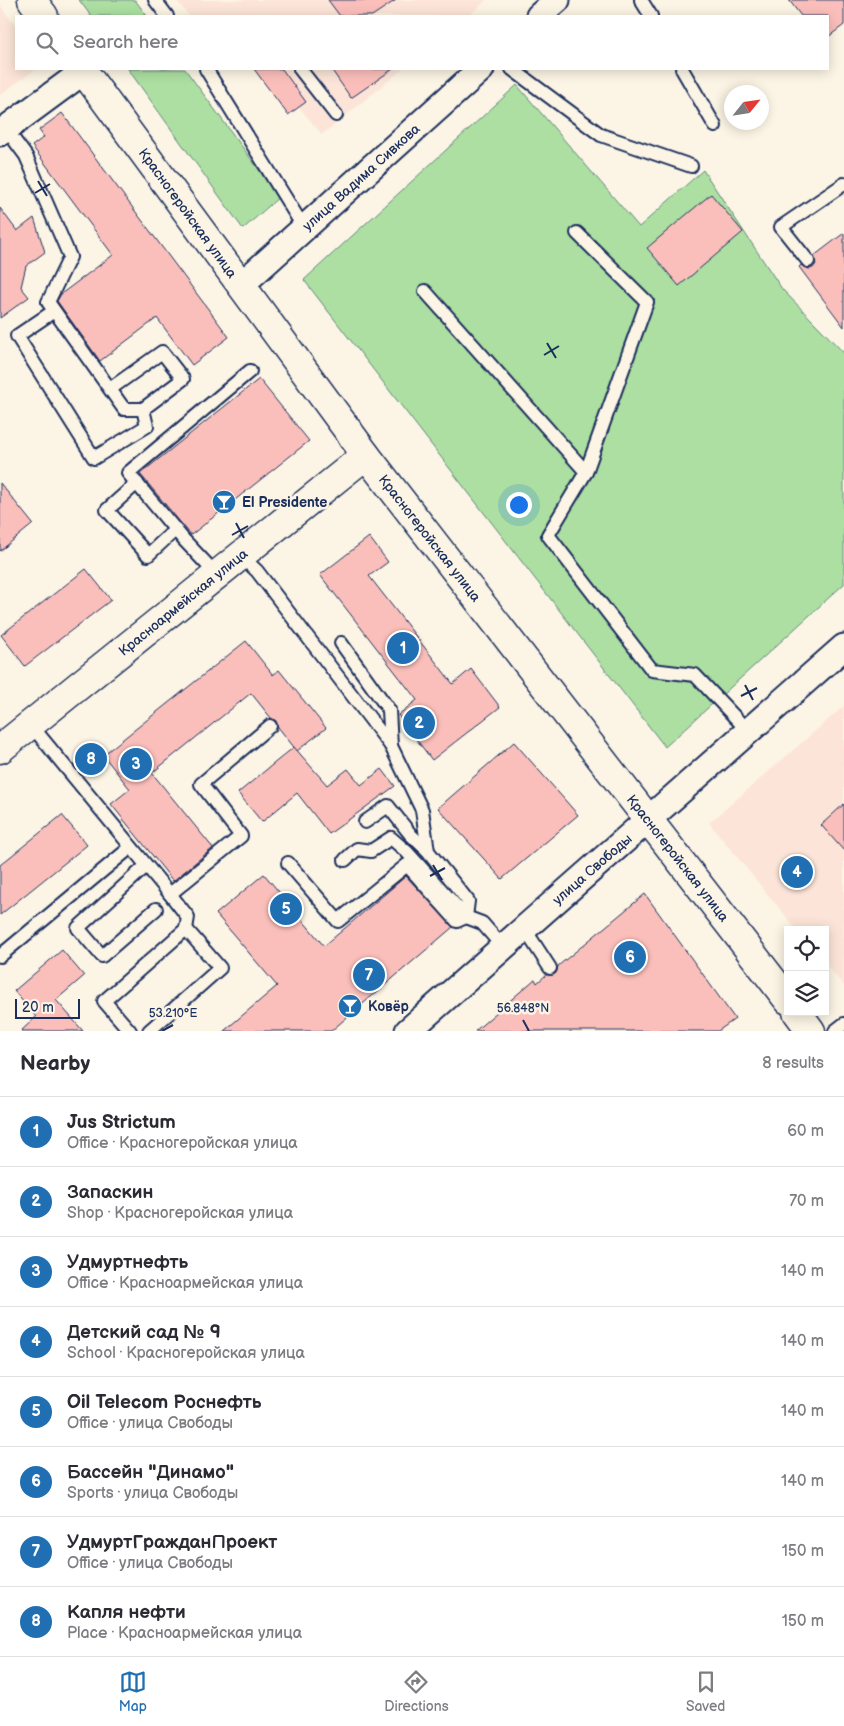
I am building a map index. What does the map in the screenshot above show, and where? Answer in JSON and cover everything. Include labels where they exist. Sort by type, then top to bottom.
[{"type":"street","points":[[32,0],[43,15]]},
{"type":"street","points":[[540,15],[557,0]]},
{"type":"street","points":[[3,131],[83,70]]},
{"type":"street","name":"Красногеройская улица","points":[[83,70],[366,455],[784,995]]},
{"type":"street","name":"улица Вадима Сивкова","points":[[241,285],[480,70]]},
{"type":"street","name":"Красноармейская улица","points":[[3,740],[31,725],[366,455]]},
{"type":"street","name":"улица Свободы","points":[[408,1031],[844,647]]},
{"type":"street","points":[[800,1016],[811,1031]]},
{"type":"lane","points":[[155,0],[166,15]]},
{"type":"lane","points":[[641,0],[649,15]]},
{"type":"lane","points":[[207,70],[304,228]]},
{"type":"lane","points":[[301,70],[336,116]]},
{"type":"lane","points":[[513,70],[600,135],[691,166]]},
{"type":"lane","points":[[683,70],[716,126]]},
{"type":"lane","points":[[3,131],[26,156],[70,257],[48,302],[124,409],[143,409],[183,380],[162,352],[110,389]]},
{"type":"lane","points":[[808,261],[781,227],[844,184]]},
{"type":"lane","points":[[577,233],[647,302],[586,472],[548,535],[652,670],[695,675],[748,731]]},
{"type":"lane","points":[[425,291],[586,472]]},
{"type":"lane","points":[[54,311],[17,336],[94,458],[147,426],[143,409]]},
{"type":"lane","points":[[217,575],[184,540],[128,473],[250,371]]},
{"type":"lane","points":[[137,483],[107,510],[148,555],[176,529]]},
{"type":"lane","points":[[240,556],[257,570],[391,746],[422,810],[428,851]]},
{"type":"lane","points":[[341,643],[389,710],[391,746]]},
{"type":"lane","points":[[31,725],[188,917],[186,929],[104,1001],[130,1031]]},
{"type":"lane","points":[[170,894],[241,836],[201,784],[270,726]]},
{"type":"lane","points":[[365,822],[388,806],[411,835],[428,851],[468,901],[466,917]]},
{"type":"lane","points":[[345,860],[357,849],[371,851],[392,838],[466,917],[482,923],[503,948]]},
{"type":"lane","points":[[0,956],[131,847]]},
{"type":"lane","points":[[288,863],[338,921],[407,865],[457,921],[466,917]]},
{"type":"lane","points":[[146,866],[78,928],[102,956],[156,909]]},
{"type":"lane","points":[[524,928],[550,968]]},
{"type":"lane","points":[[149,1031],[220,968],[186,929]]},
{"type":"lane","points":[[835,1031],[844,1024]]},
{"type":"shaded area","points":[[176,0],[486,0],[469,15],[188,15]]},
{"type":"shaded area","points":[[0,5],[15,26],[15,70],[35,70],[0,95]]},
{"type":"shaded area","points":[[255,70],[402,70],[322,135],[299,107],[288,115]]},
{"type":"shaded area","points":[[844,706],[844,986],[829,969],[829,926],[794,926],[709,823]]},
{"type":"green space","points":[[79,0],[135,0],[146,15],[90,15]]},
{"type":"green space","points":[[129,70],[186,70],[279,197],[243,229]]},
{"type":"green space","points":[[517,85],[639,227],[703,170],[782,289],[844,353],[844,584],[665,747],[304,280]]},
{"type":"building","points":[[328,0],[396,0],[374,15],[339,15]]},
{"type":"building","points":[[789,0],[844,0],[844,25],[829,36],[829,15],[800,15]]},
{"type":"building","points":[[255,70],[283,70],[306,102],[288,115]]},
{"type":"building","points":[[332,70],[392,70],[351,98]]},
{"type":"building","points":[[62,113],[229,337],[192,365],[157,318],[100,361],[57,301],[61,294],[113,255],[32,146],[44,137],[39,130]]},
{"type":"building","points":[[711,194],[743,232],[679,286],[647,248]]},
{"type":"building","points":[[0,208],[17,231],[34,218],[45,252],[26,266],[21,287],[29,297],[0,318]]},
{"type":"building","points":[[844,233],[844,327],[799,267],[801,265],[809,269],[813,268],[816,264],[814,256]]},
{"type":"building","points":[[259,379],[309,441],[191,535],[140,474]]},
{"type":"building","points":[[0,483],[33,524],[0,551]]},
{"type":"building","points":[[369,537],[388,562],[369,576],[453,684],[471,669],[500,707],[432,760],[398,715],[417,700],[320,575]]},
{"type":"building","points":[[86,569],[111,600],[25,666],[1,635]]},
{"type":"building","points":[[246,641],[273,675],[279,670],[326,728],[297,751],[278,727],[276,721],[271,718],[251,693],[152,773],[213,848],[173,881],[111,804],[130,789],[103,755]]},
{"type":"building","points":[[514,742],[578,815],[502,879],[438,808]]},
{"type":"building","points":[[294,747],[327,785],[348,769],[361,785],[382,769],[395,786],[329,834],[297,793],[262,822],[238,793]]},
{"type":"building","points":[[844,804],[844,851],[821,825]]},
{"type":"building","points":[[62,815],[87,845],[0,915],[0,865]]},
{"type":"building","points":[[264,874],[324,946],[406,876],[453,927],[331,1031],[224,1031],[277,986],[216,914]]},
{"type":"building","points":[[645,894],[735,1019],[718,1031],[475,1031],[535,979],[537,983],[546,975],[555,974],[558,966]]},
{"type":"building","points":[[62,950],[84,976],[56,1000],[83,1031],[21,1031],[36,1017],[14,991]]},
{"type":"place","name":"El Presidente","points":[[224,502]]},
{"type":"place","name":"Jus Strictum","points":[[403,648]]},
{"type":"place","name":"Запаскин","points":[[419,723]]},
{"type":"place","name":"Капля нефти","points":[[91,759]]},
{"type":"place","name":"Удмуртнефть","points":[[136,764]]},
{"type":"place","name":"Детский сад № 9","points":[[797,872]]},
{"type":"place","name":"Oil Telecom Роснефть","points":[[286,909]]},
{"type":"place","name":"Бассейн \"Динамо\"","points":[[630,957]]},
{"type":"place","name":"УдмуртГражданПроект","points":[[369,975]]},
{"type":"place","name":"Ковёр","points":[[350,1006]]}]
